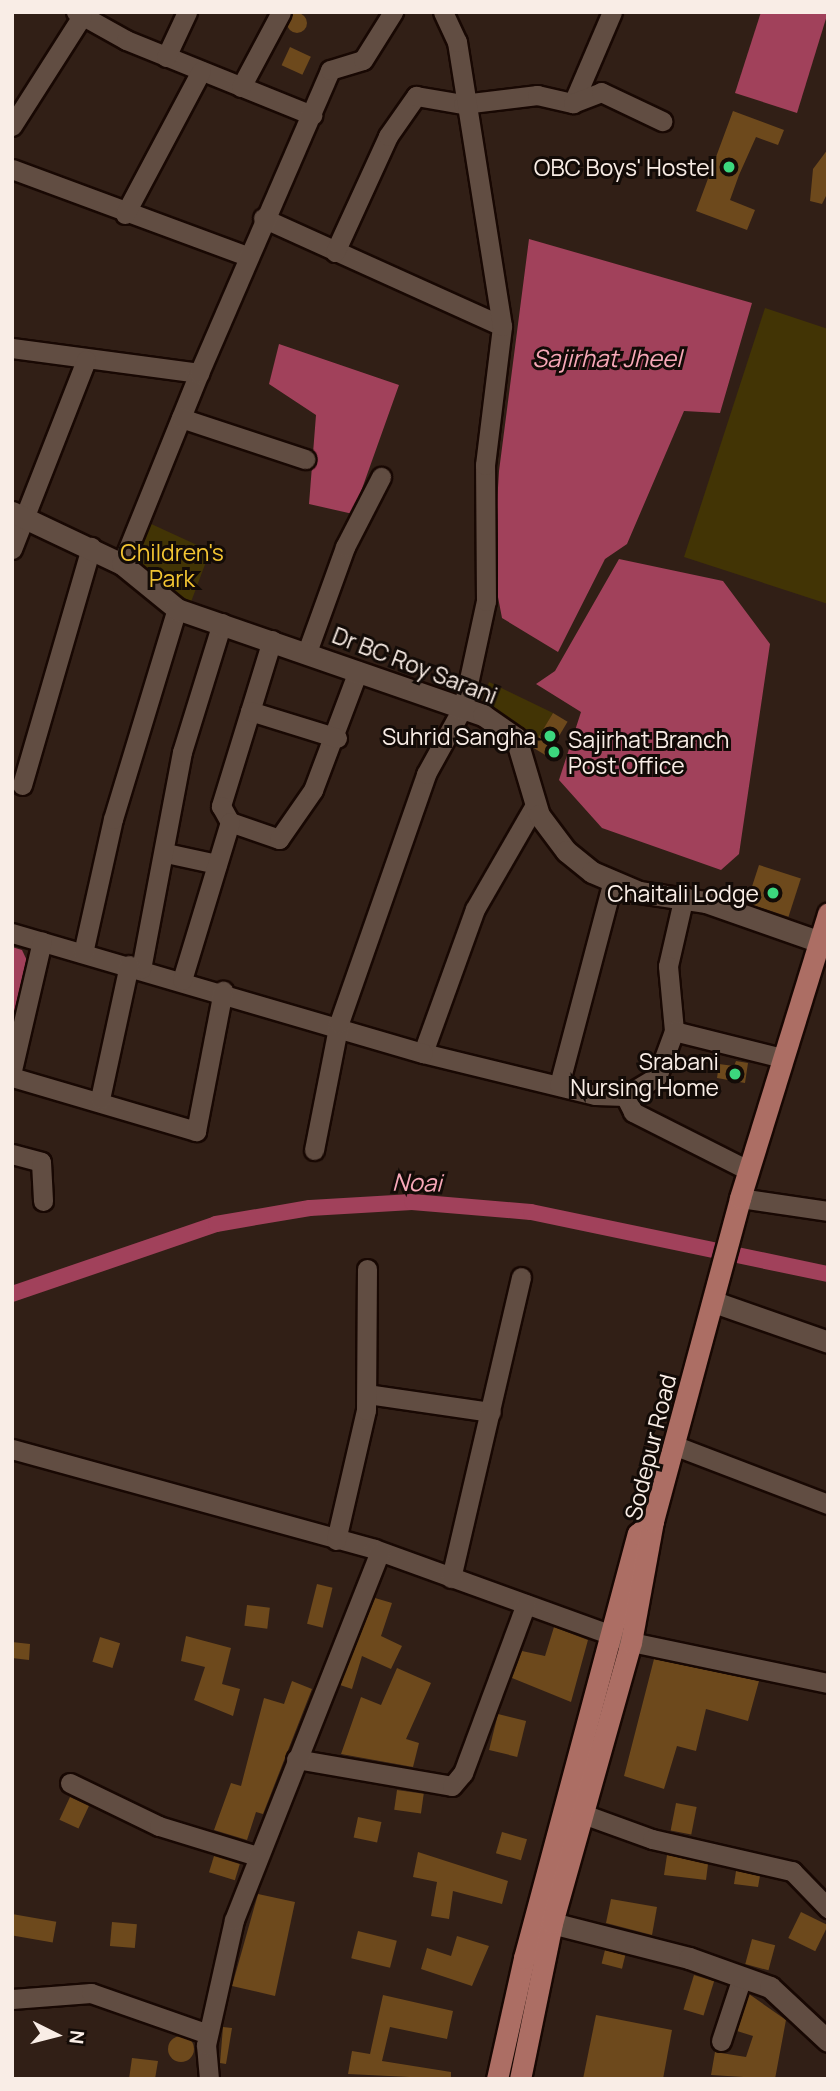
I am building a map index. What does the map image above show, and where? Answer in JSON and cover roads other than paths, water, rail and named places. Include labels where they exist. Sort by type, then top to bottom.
[{"type":"main road","name":"Sodepur Road","points":[[520,2079],[543,1921],[583,1814],[622,1638],[676,1446],[740,1198],[828,913]]},
{"type":"main road","points":[[497,2079],[622,1638]]},
{"type":"street","points":[[166,57],[187,12]]},
{"type":"street","points":[[241,87],[281,12]]},
{"type":"street","points":[[122,564],[245,255],[312,115],[330,70],[363,60],[393,12]]},
{"type":"street","points":[[314,1150],[339,1023],[426,774],[463,707],[486,601],[485,466],[502,326],[463,104],[457,42],[443,12]]},
{"type":"street","points":[[573,103],[612,12]]},
{"type":"street","points":[[12,126],[79,14],[166,57],[312,115]]},
{"type":"street","points":[[125,214],[201,71]]},
{"type":"street","points":[[335,252],[407,104],[425,95],[463,104],[537,95],[573,103],[601,92],[662,121]]},
{"type":"street","points":[[12,169],[125,214],[245,255]]},
{"type":"street","points":[[263,218],[502,326]]},
{"type":"street","points":[[12,348],[199,373]]},
{"type":"street","points":[[12,549],[18,514],[86,360]]},
{"type":"street","points":[[181,418],[304,458]]},
{"type":"street","points":[[307,652],[345,547],[381,478]]},
{"type":"street","name":"Dr BC Roy Sarani","points":[[18,514],[92,547],[122,564],[177,609],[463,707],[516,738],[535,805],[566,851],[614,881],[639,892],[684,897],[820,942]]},
{"type":"street","points":[[22,785],[92,547]]},
{"type":"street","points":[[83,953],[113,819],[177,609]]},
{"type":"street","points":[[100,1099],[166,853],[182,752],[222,623]]},
{"type":"street","points":[[272,640],[221,806],[230,822],[279,839],[313,790],[337,738],[358,671]]},
{"type":"street","points":[[250,711],[337,738]]},
{"type":"street","points":[[423,1053],[475,909],[535,805]]},
{"type":"street","points":[[182,980],[230,822]]},
{"type":"street","points":[[166,853],[217,864]]},
{"type":"street","points":[[559,1085],[614,881]]},
{"type":"street","points":[[12,933],[339,1023],[423,1053],[559,1085],[625,1096],[657,1077],[674,1031],[668,966],[684,897]]},
{"type":"street","points":[[12,1070],[42,941]]},
{"type":"street","points":[[12,1077],[100,1099],[195,1131],[223,991]]},
{"type":"street","points":[[674,1031],[782,1058]]},
{"type":"street","points":[[625,1096],[633,1112],[748,1170]]},
{"type":"street","points":[[12,1154],[41,1162],[43,1201]]},
{"type":"street","points":[[740,1198],[828,1210]]},
{"type":"street","points":[[336,1540],[367,1394],[367,1269]]},
{"type":"street","points":[[451,1578],[521,1276]]},
{"type":"street","points":[[716,1294],[828,1342]]},
{"type":"street","points":[[367,1394],[491,1412]]},
{"type":"street","points":[[676,1446],[828,1504]]},
{"type":"street","points":[[12,1449],[380,1552],[622,1638],[828,1683]]},
{"type":"street","points":[[209,2079],[208,2034],[234,1920],[257,1856],[380,1552]]},
{"type":"street","points":[[296,1759],[452,1786],[463,1773],[526,1604]]},
{"type":"street","points":[[70,1783],[159,1826],[257,1856]]},
{"type":"street","points":[[583,1814],[652,1839],[792,1871],[828,1908]]},
{"type":"street","points":[[543,1921],[770,1987],[828,2041]]},
{"type":"street","points":[[721,2041],[742,1978]]},
{"type":"street","points":[[12,1999],[91,1993],[208,2034]]},
{"type":"water","points":[[761,12],[828,12],[797,113],[735,93]]},
{"type":"water","name":"Sajirhat Jheel","points":[[529,239],[752,303],[720,413],[684,411],[627,544],[605,559],[558,652],[502,618],[493,571],[499,471]]},
{"type":"water","points":[[279,344],[399,385],[353,514],[309,504],[316,415],[269,384]]},
{"type":"water","points":[[619,559],[723,581],[770,644],[739,854],[721,870],[602,828],[559,780],[581,712],[536,684],[555,671]]},
{"type":"water","points":[[12,947],[22,950],[31,969],[14,1017]]},
{"type":"waterway","name":"Noai","points":[[12,1294],[216,1224],[310,1208],[412,1202],[531,1212],[828,1274]]},
{"type":"place","name":"OBC Boys' Hostel","points":[[729,167]]},
{"type":"place","name":"Suhrid Sangha","points":[[550,736]]},
{"type":"place","name":"Sajirhat Branch Post Office","points":[[554,752]]},
{"type":"place","name":"Chaitali Lodge","points":[[773,893]]},
{"type":"place","name":"Srabani Nursing Home","points":[[735,1074]]},
{"type":"park label","name":"Children's Park","points":[[172,565]]}]
